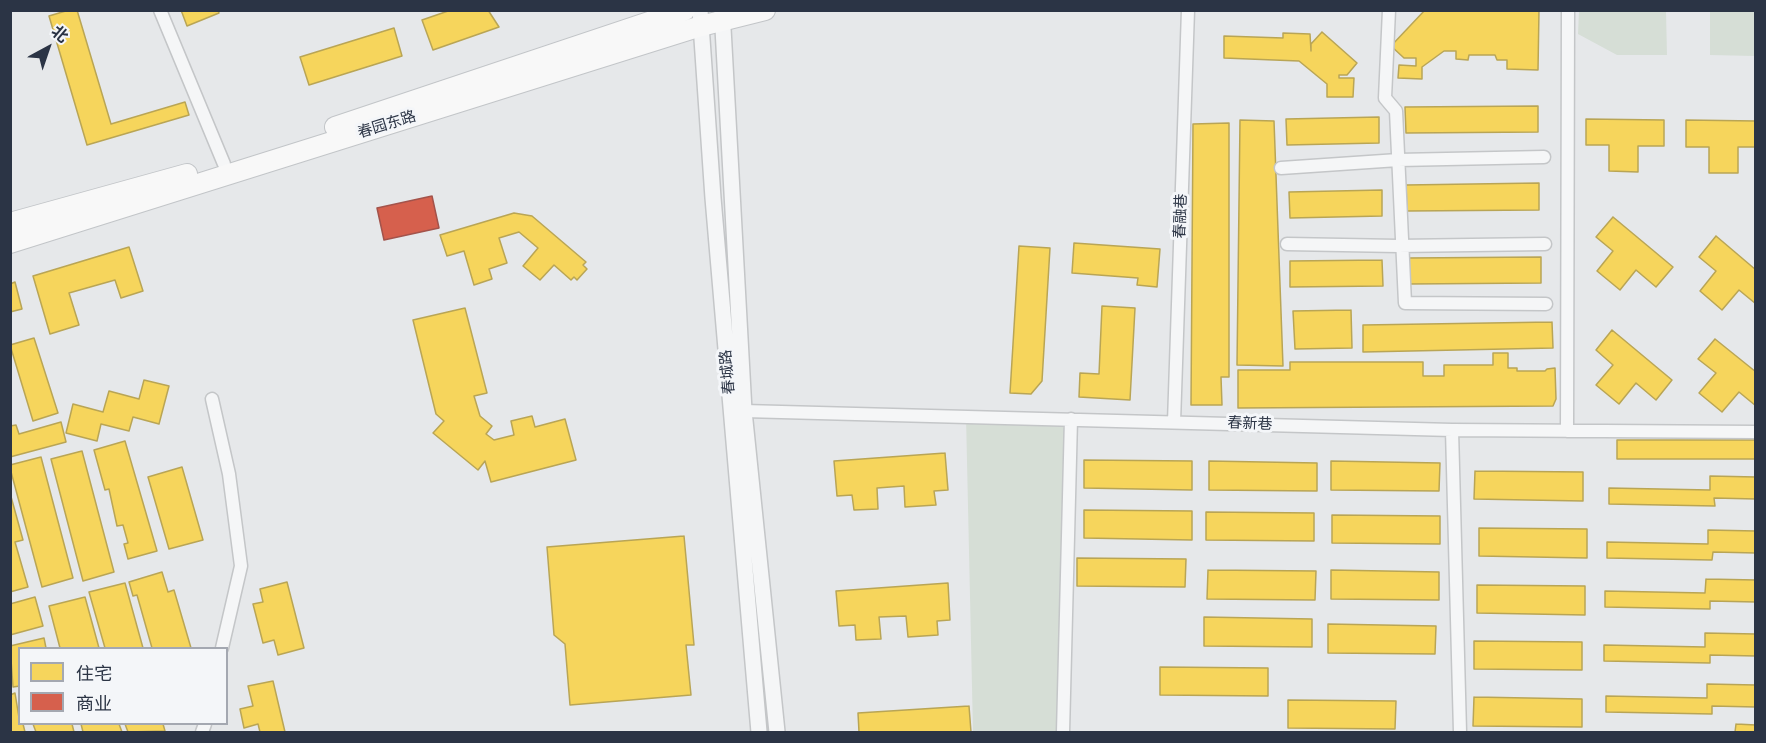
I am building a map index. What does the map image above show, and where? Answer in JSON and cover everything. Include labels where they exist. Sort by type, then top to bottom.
[{"type":"main road","name":"春园东路","points":[[10,223],[225,164],[685,10]]},
{"type":"main road","name":"春园东路","points":[[10,243],[700,18],[765,10]]},
{"type":"street","points":[[160,10],[225,164]]},
{"type":"street","name":"春融巷","points":[[1174,422],[1188,10]]},
{"type":"street","points":[[1389,10],[1385,98],[1396,111],[1405,303],[1546,304]]},
{"type":"street","points":[[1567,431],[1568,10]]},
{"type":"street","name":"春城路","points":[[722,16],[744,411],[777,732]]},
{"type":"street","name":"春城路","points":[[700,18],[713,198],[759,732]]},
{"type":"street","points":[[1281,168],[1398,160],[1544,157]]},
{"type":"street","points":[[1287,244],[1402,246],[1545,244]]},
{"type":"street","points":[[212,399],[229,474],[241,566],[222,647]]},
{"type":"street","name":"春新巷","points":[[744,411],[1452,430],[1755,432]]},
{"type":"street","points":[[1063,732],[1071,419]]},
{"type":"street","points":[[1452,430],[1460,732]]},
{"type":"shaded area","points":[[1579,11],[1666,11],[1667,55],[1617,55],[1578,34]]},
{"type":"shaded area","points":[[1710,11],[1755,11],[1755,56],[1710,55]]},
{"type":"shaded area","points":[[966,416],[1071,419],[1063,732],[973,732]]},
{"type":"building: 住宅","points":[[77,10],[111,124],[185,102],[189,115],[87,145],[49,16]]},
{"type":"building: 住宅","points":[[181,10],[218,10],[219,13],[187,26]]},
{"type":"building: 住宅","points":[[451,10],[488,10],[499,27],[433,50],[422,20]]},
{"type":"building: 住宅","points":[[1425,10],[1539,10],[1538,70],[1507,69],[1507,60],[1497,60],[1495,55],[1469,55],[1468,60],[1456,59],[1456,51],[1444,51],[1422,67],[1422,79],[1398,78],[1399,65],[1416,66],[1416,58],[1404,58],[1391,46]]},
{"type":"building: 住宅","points":[[394,28],[402,56],[309,85],[300,57]]},
{"type":"building: 住宅","points":[[1322,32],[1357,63],[1347,75],[1339,75],[1339,78],[1354,78],[1353,97],[1327,97],[1327,84],[1299,61],[1224,58],[1224,36],[1283,38],[1283,33],[1310,34],[1311,51],[1311,44]]},
{"type":"building: 住宅","points":[[1538,106],[1538,132],[1406,133],[1405,107]]},
{"type":"building: 住宅","points":[[1379,117],[1379,143],[1287,145],[1286,119]]},
{"type":"building: 住宅","points":[[1586,119],[1664,120],[1664,146],[1638,146],[1638,172],[1609,171],[1609,145],[1586,145]]},
{"type":"building: 住宅","points":[[1240,120],[1274,121],[1283,366],[1237,365]]},
{"type":"building: 住宅","points":[[1686,120],[1756,121],[1756,147],[1738,147],[1738,173],[1709,173],[1709,147],[1686,147]]},
{"type":"building: 住宅","points":[[1229,123],[1229,377],[1221,377],[1222,405],[1191,405],[1193,124]]},
{"type":"building: 住宅","points":[[1539,183],[1539,210],[1407,211],[1406,185]]},
{"type":"building: 住宅","points":[[1382,190],[1382,216],[1290,218],[1289,192]]},
{"type":"building: 住宅","points":[[514,213],[532,216],[586,262],[583,265],[587,269],[577,280],[574,277],[571,280],[554,265],[540,280],[523,266],[538,248],[519,232],[499,238],[507,263],[489,269],[492,279],[474,285],[464,251],[447,256],[440,235]]},
{"type":"building: 住宅","points":[[1613,217],[1673,267],[1656,287],[1636,270],[1620,290],[1597,271],[1613,251],[1596,237]]},
{"type":"building: 住宅","points":[[1716,236],[1756,270],[1756,304],[1739,290],[1722,310],[1700,291],[1716,271],[1699,257]]},
{"type":"building: 住宅","points":[[1074,243],[1160,249],[1157,287],[1137,285],[1138,278],[1072,273]]},
{"type":"building: 住宅","points":[[1019,246],[1050,248],[1042,381],[1031,394],[1010,393]]},
{"type":"building: 住宅","points":[[129,247],[143,291],[121,298],[115,280],[69,293],[79,325],[50,334],[33,276]]},
{"type":"building: 住宅","points":[[1541,257],[1541,283],[1408,284],[1408,258]]},
{"type":"building: 住宅","points":[[1382,260],[1383,286],[1290,287],[1290,261]]},
{"type":"building: 住宅","points":[[15,282],[22,309],[10,312],[10,284]]},
{"type":"building: 住宅","points":[[1102,306],[1135,308],[1130,400],[1079,397],[1080,373],[1099,374]]},
{"type":"building: 住宅","points":[[465,308],[487,393],[474,396],[480,416],[492,426],[486,434],[494,440],[514,435],[511,421],[532,416],[535,427],[565,419],[576,460],[491,482],[485,461],[478,470],[433,433],[444,421],[436,414],[413,320]]},
{"type":"building: 住宅","points":[[1351,310],[1352,348],[1295,349],[1293,311]]},
{"type":"building: 住宅","points":[[1552,322],[1553,348],[1363,352],[1363,325]]},
{"type":"building: 住宅","points":[[1612,330],[1672,380],[1656,400],[1636,383],[1619,404],[1596,385],[1613,365],[1596,350]]},
{"type":"building: 住宅","points":[[34,338],[58,413],[33,421],[10,345]]},
{"type":"building: 住宅","points":[[1715,339],[1756,372],[1756,406],[1739,392],[1722,412],[1699,393],[1716,373],[1698,359]]},
{"type":"building: 住宅","points":[[1493,353],[1508,353],[1508,368],[1517,368],[1517,371],[1545,371],[1555,368],[1556,399],[1553,406],[1238,408],[1238,370],[1290,370],[1290,362],[1423,362],[1423,376],[1444,376],[1444,365],[1493,365]]},
{"type":"building: 住宅","points":[[144,380],[169,386],[159,424],[133,417],[129,431],[101,424],[97,441],[66,433],[73,404],[103,412],[109,391],[139,399]]},
{"type":"building: 住宅","points":[[61,422],[66,442],[10,457],[10,426],[16,425],[19,434]]},
{"type":"building: 住宅","points":[[1617,440],[1756,440],[1756,459],[1617,459]]},
{"type":"building: 住宅","points":[[125,441],[157,551],[128,559],[124,544],[128,543],[123,525],[117,526],[109,489],[105,490],[94,450]]},
{"type":"building: 住宅","points":[[82,451],[114,572],[83,581],[51,459]]},
{"type":"building: 住宅","points":[[945,453],[948,490],[934,491],[936,505],[905,507],[904,486],[877,488],[878,509],[854,510],[852,495],[837,496],[834,461]]},
{"type":"building: 住宅","points":[[41,457],[73,578],[42,587],[10,468],[10,465]]},
{"type":"building: 住宅","points":[[1084,460],[1192,461],[1192,490],[1084,488]]},
{"type":"building: 住宅","points":[[1209,461],[1317,463],[1317,491],[1209,490]]},
{"type":"building: 住宅","points":[[1331,461],[1440,463],[1439,491],[1331,490]]},
{"type":"building: 住宅","points":[[182,467],[203,540],[169,549],[148,477]]},
{"type":"building: 住宅","points":[[1475,471],[1583,472],[1583,501],[1474,499]]},
{"type":"building: 住宅","points":[[1710,476],[1756,477],[1756,499],[1714,498],[1715,506],[1609,504],[1609,488],[1710,490]]},
{"type":"building: 住宅","points":[[10,493],[23,540],[15,542],[28,587],[10,592]]},
{"type":"building: 住宅","points":[[1084,510],[1192,511],[1192,540],[1084,538]]},
{"type":"building: 住宅","points":[[1206,512],[1314,513],[1314,541],[1206,540]]},
{"type":"building: 住宅","points":[[1332,515],[1440,516],[1440,544],[1332,543]]},
{"type":"building: 住宅","points":[[1479,528],[1587,529],[1587,558],[1479,556]]},
{"type":"building: 住宅","points":[[1708,530],[1756,531],[1756,553],[1713,552],[1712,560],[1607,558],[1607,542],[1708,544]]},
{"type":"building: 住宅","points":[[684,536],[694,645],[686,645],[691,695],[570,705],[565,644],[554,635],[547,547]]},
{"type":"building: 住宅","points":[[1077,558],[1186,559],[1185,587],[1077,586]]},
{"type":"building: 住宅","points":[[1208,570],[1316,571],[1315,600],[1207,599]]},
{"type":"building: 住宅","points":[[1331,570],[1439,572],[1439,600],[1331,599]]},
{"type":"building: 住宅","points":[[162,572],[168,592],[174,590],[191,647],[152,647],[137,595],[133,596],[129,582]]},
{"type":"building: 住宅","points":[[1706,579],[1756,580],[1756,602],[1710,601],[1710,609],[1605,607],[1605,591],[1705,593]]},
{"type":"building: 住宅","points":[[287,582],[304,648],[278,655],[274,640],[263,643],[253,604],[263,602],[260,589]]},
{"type":"building: 住宅","points":[[125,583],[143,647],[105,647],[89,592]]},
{"type":"building: 住宅","points":[[948,583],[950,620],[937,621],[938,635],[908,637],[906,616],[879,617],[881,639],[856,640],[855,625],[839,626],[836,591]]},
{"type":"building: 住宅","points":[[1477,585],[1585,586],[1585,615],[1477,613]]},
{"type":"building: 住宅","points":[[35,597],[43,626],[10,635],[10,604]]},
{"type":"building: 住宅","points":[[85,597],[99,647],[60,647],[49,606]]},
{"type":"building: 住宅","points":[[1204,617],[1312,619],[1312,647],[1204,646]]},
{"type":"building: 住宅","points":[[1328,624],[1436,626],[1435,654],[1328,653]]},
{"type":"building: 住宅","points":[[1705,633],[1756,634],[1756,656],[1710,655],[1710,663],[1604,661],[1604,645],[1705,647]]},
{"type":"building: 住宅","points":[[44,638],[46,647],[18,647],[18,686],[13,687],[10,646]]},
{"type":"building: 住宅","points":[[1474,641],[1582,642],[1582,670],[1474,669]]},
{"type":"building: 住宅","points":[[1160,667],[1268,668],[1268,696],[1160,695]]},
{"type":"building: 住宅","points":[[273,681],[285,732],[260,732],[258,724],[244,728],[240,709],[253,706],[248,686]]},
{"type":"building: 住宅","points":[[1707,684],[1756,685],[1756,707],[1712,706],[1712,714],[1606,712],[1606,696],[1707,698]]},
{"type":"building: 住宅","points":[[15,693],[18,725],[23,725],[25,732],[10,732],[10,695]]},
{"type":"building: 住宅","points":[[1474,697],[1582,699],[1582,727],[1473,726]]},
{"type":"building: 住宅","points":[[1288,700],[1396,701],[1395,729],[1288,728]]},
{"type":"building: 住宅","points":[[969,706],[971,732],[859,732],[858,713]]},
{"type":"building: 住宅","points":[[1736,724],[1756,725],[1756,732],[1735,732]]},
{"type":"building: 住宅","points":[[33,725],[72,725],[74,732],[36,732]]},
{"type":"building: 住宅","points":[[81,725],[119,725],[122,732],[83,732]]},
{"type":"building: 住宅","points":[[125,725],[163,725],[165,731],[128,732]]},
{"type":"building: 商业","points":[[432,196],[439,228],[384,240],[377,208]]}]
